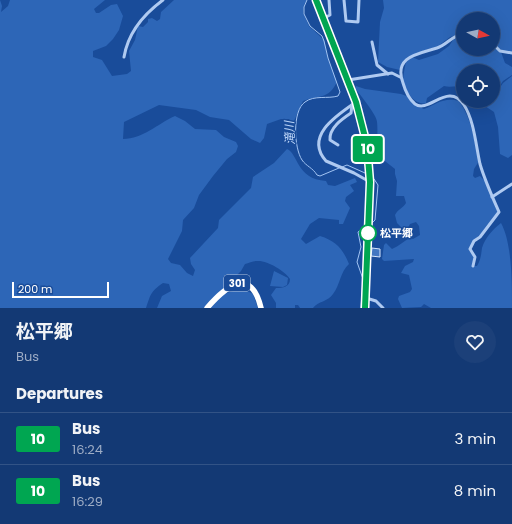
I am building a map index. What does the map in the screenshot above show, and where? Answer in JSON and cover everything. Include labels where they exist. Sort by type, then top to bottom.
[{"type":"highway","points":[[316,0],[322,19],[348,80],[367,145],[370,182],[366,298],[364,308]]},
{"type":"highway","name":"301","points":[[207,308],[231,285],[240,283],[253,288],[258,295],[261,308]]},
{"type":"street","points":[[124,57],[130,38],[142,17],[163,0]]},
{"type":"street","points":[[322,19],[330,16],[329,0]]},
{"type":"street","points":[[344,0],[346,21],[358,22],[359,0]]},
{"type":"street","points":[[456,36],[437,48],[410,57],[403,65],[400,77],[412,100],[418,106],[426,106],[445,97],[454,97],[461,101],[469,115],[483,174],[498,214],[474,241],[470,249],[475,257],[473,266]]},
{"type":"street","points":[[372,42],[377,65],[388,74]]},
{"type":"street","points":[[500,51],[512,53]]},
{"type":"street","points":[[348,80],[388,74],[400,77]]},
{"type":"street","points":[[338,145],[330,140],[330,136],[336,125],[351,113],[354,104]]},
{"type":"street","points":[[354,104],[338,115],[320,134],[318,145],[326,161],[354,173],[370,182]]},
{"type":"street","points":[[492,197],[512,184]]},
{"type":"street","points":[[366,298],[376,301],[384,308]]},
{"type":"shaded area","points":[[0,0],[2,6],[1,12],[8,6],[10,0],[105,0],[94,9],[96,13],[99,13],[111,5],[117,4],[123,16],[119,30],[106,46],[93,51],[93,57],[102,60],[112,76],[127,74],[131,71],[129,51],[135,40],[138,26],[143,27],[148,22],[148,19],[152,18],[157,21],[160,19],[161,12],[174,0],[307,0],[304,5],[303,13],[309,26],[324,40],[328,59],[337,82],[334,88],[327,94],[303,101],[292,123],[289,119],[281,119],[267,124],[264,138],[260,143],[251,139],[229,120],[210,117],[196,110],[159,105],[124,122],[123,139],[137,137],[175,116],[185,121],[195,129],[216,130],[224,137],[236,142],[238,146],[236,152],[227,159],[213,176],[199,195],[194,208],[183,220],[182,231],[168,259],[171,263],[180,265],[187,273],[193,276],[195,270],[191,264],[190,258],[218,228],[219,220],[251,188],[253,177],[274,163],[287,149],[294,155],[303,171],[309,176],[326,181],[328,185],[335,186],[355,178],[357,182],[350,185],[354,191],[346,197],[345,201],[350,208],[343,224],[339,224],[339,220],[319,218],[310,224],[301,239],[306,244],[320,236],[326,238],[338,246],[347,259],[349,264],[331,297],[313,308],[300,308],[298,305],[295,305],[295,308],[276,308],[276,303],[271,295],[276,288],[284,287],[289,284],[290,279],[284,273],[266,262],[257,261],[245,264],[241,271],[204,308],[157,308],[162,296],[171,291],[169,284],[163,283],[152,294],[146,308],[0,308]]},
{"type":"shaded area","points":[[383,0],[512,0],[512,52],[500,51],[500,12],[456,12],[456,35],[450,37],[437,47],[410,56],[400,70],[387,67],[378,62],[380,22],[384,8]]},
{"type":"shaded area","points":[[456,38],[456,56],[500,56],[500,51],[505,63],[512,67],[512,75],[503,81],[500,86],[500,64],[456,64],[456,86],[444,86],[427,98],[426,103],[414,100],[408,93],[403,81],[406,62],[412,57],[419,60],[438,54],[449,46]]},
{"type":"shaded area","points":[[512,76],[512,155],[508,158],[500,154],[498,127],[494,112],[488,108],[500,108],[500,88]]},
{"type":"shaded area","points":[[356,86],[365,89],[401,94],[409,97],[417,106],[424,109],[445,100],[456,100],[456,108],[463,108],[470,122],[479,161],[474,169],[473,176],[475,178],[480,176],[485,181],[498,213],[476,238],[469,250],[474,257],[472,266],[477,266],[487,237],[501,223],[505,231],[509,252],[512,308],[431,308],[424,304],[421,307],[402,308],[398,299],[399,296],[410,292],[412,289],[409,275],[401,273],[405,266],[413,262],[414,259],[384,261],[382,259],[384,245],[386,243],[392,249],[410,238],[413,239],[420,235],[419,226],[416,222],[410,224],[405,231],[397,223],[395,215],[406,203],[404,196],[396,196],[397,181],[395,169],[376,154],[376,119],[355,88]]},
{"type":"shaded area","points":[[274,271],[288,278],[287,285],[283,287],[270,286]]},
{"type":"shaded area","points":[[242,288],[253,294],[258,308],[209,308],[224,294]]},
{"type":"building","points":[[372,248],[380,249],[380,257],[371,256]]},
{"type":"waterway","name":"滝川","points":[[307,0],[304,7],[304,14],[310,26],[322,36],[340,92],[338,96],[309,100],[301,107],[296,121],[297,147],[302,160],[317,175],[320,176],[339,168]]},
{"type":"waterway","name":"滝川","points":[[342,167],[347,165],[365,173]]},
{"type":"waterway","name":"滝川","points":[[372,223],[375,220],[378,185],[374,179]]},
{"type":"waterway","name":"滝川","points":[[361,308],[363,279],[357,262],[361,247],[358,232],[365,227]]},
{"type":"bus line","name":"10","points":[[316,0],[323,22],[360,112],[365,131],[370,182],[365,308]]},
{"type":"place","name":"松平郷","points":[[368,233]]}]
